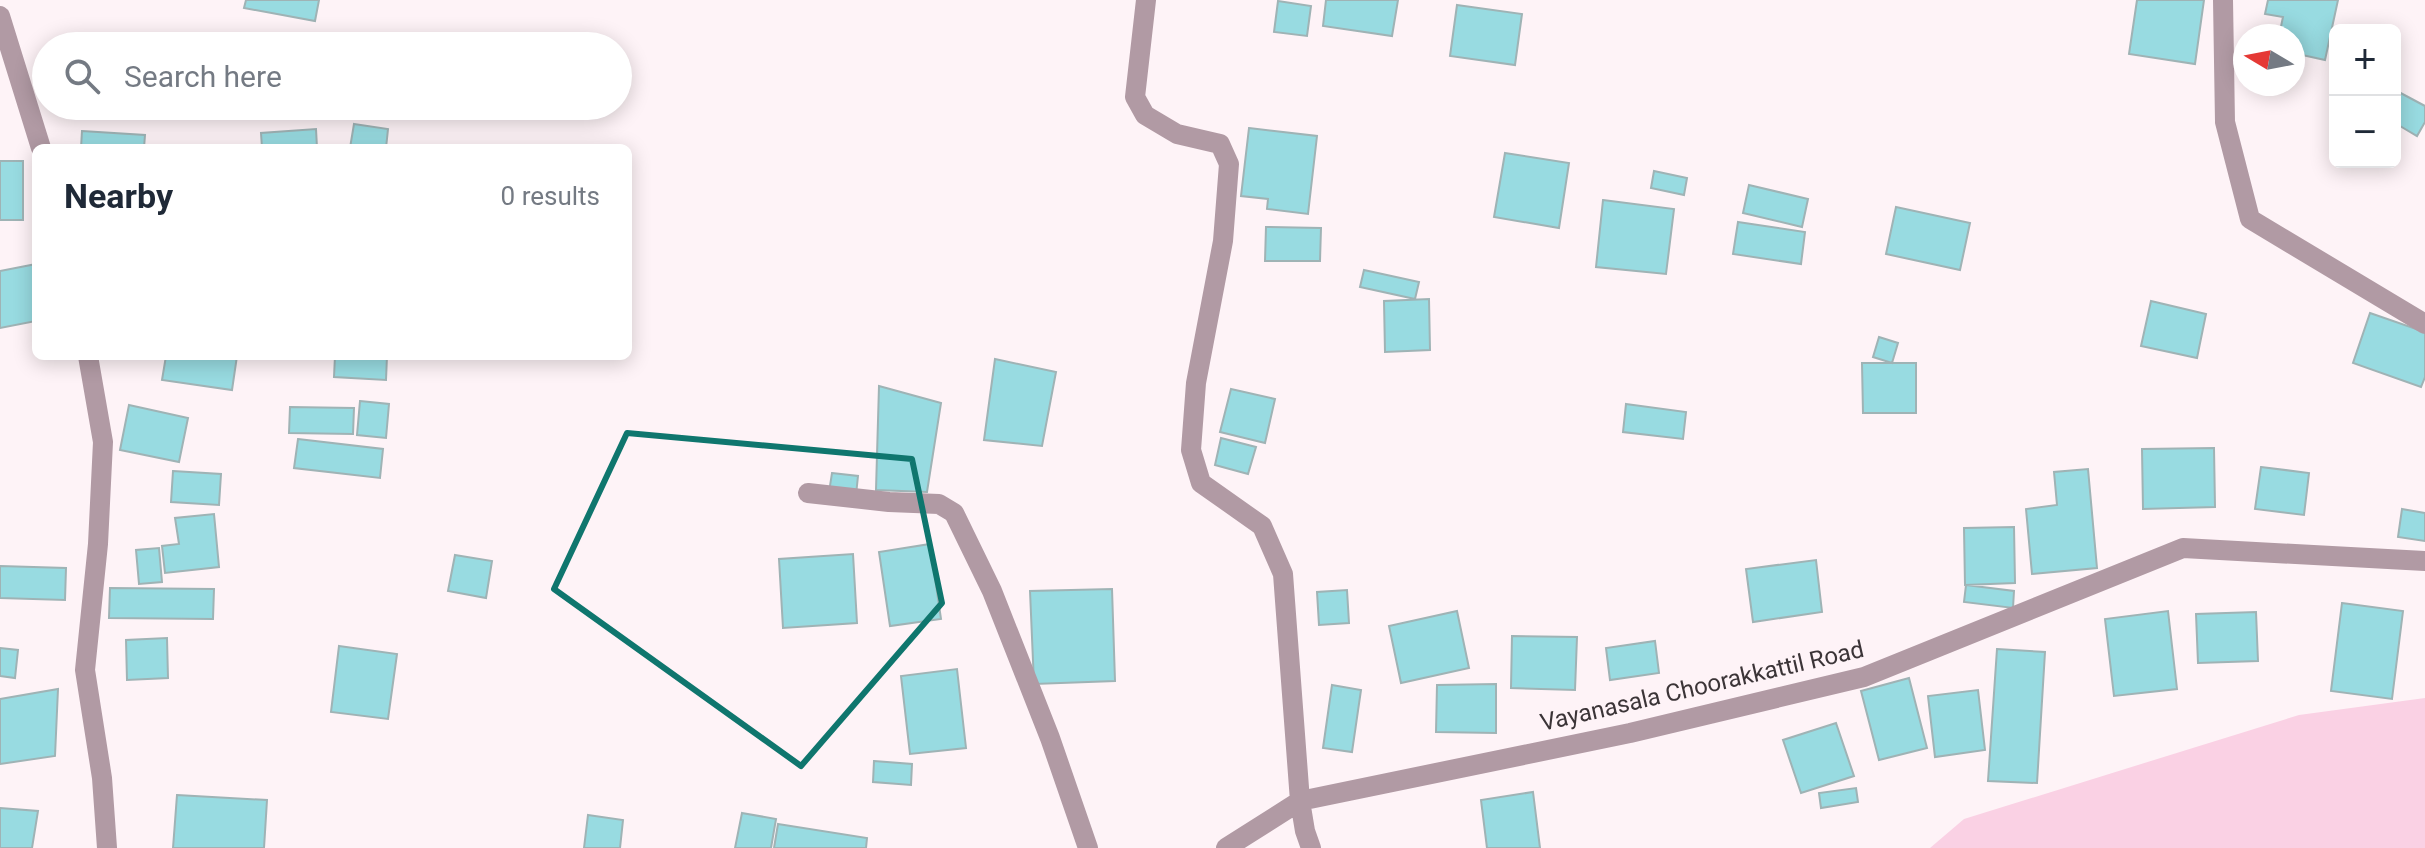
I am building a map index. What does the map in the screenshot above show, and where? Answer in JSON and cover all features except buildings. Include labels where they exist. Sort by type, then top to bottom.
[{"type":"street","points":[[1146,0],[1135,97],[1145,115],[1177,134],[1220,144],[1229,164],[1223,241],[1196,383],[1191,450],[1201,483],[1262,526],[1283,574],[1300,801],[1311,848]]},
{"type":"street","points":[[2223,0],[2225,122],[2250,219],[2425,324]]},
{"type":"street","points":[[0,16],[32,119]]},
{"type":"street","points":[[32,120],[40,144]]},
{"type":"street","points":[[89,360],[103,442],[98,544],[85,670],[102,778],[107,848]]},
{"type":"street","points":[[808,493],[939,504],[954,513],[992,591],[1050,738],[1088,848]]},
{"type":"street","name":"Vayanasala Choorakkattil Road","points":[[1226,848],[1300,801],[1630,733],[1864,677],[2183,548],[2425,561]]},
{"type":"highlighted area","points":[[627,433],[912,459],[942,603],[801,766],[554,589]]},
{"type":"shaded area","points":[[2425,698],[2425,848],[1930,848],[1964,819],[2299,715]]}]
